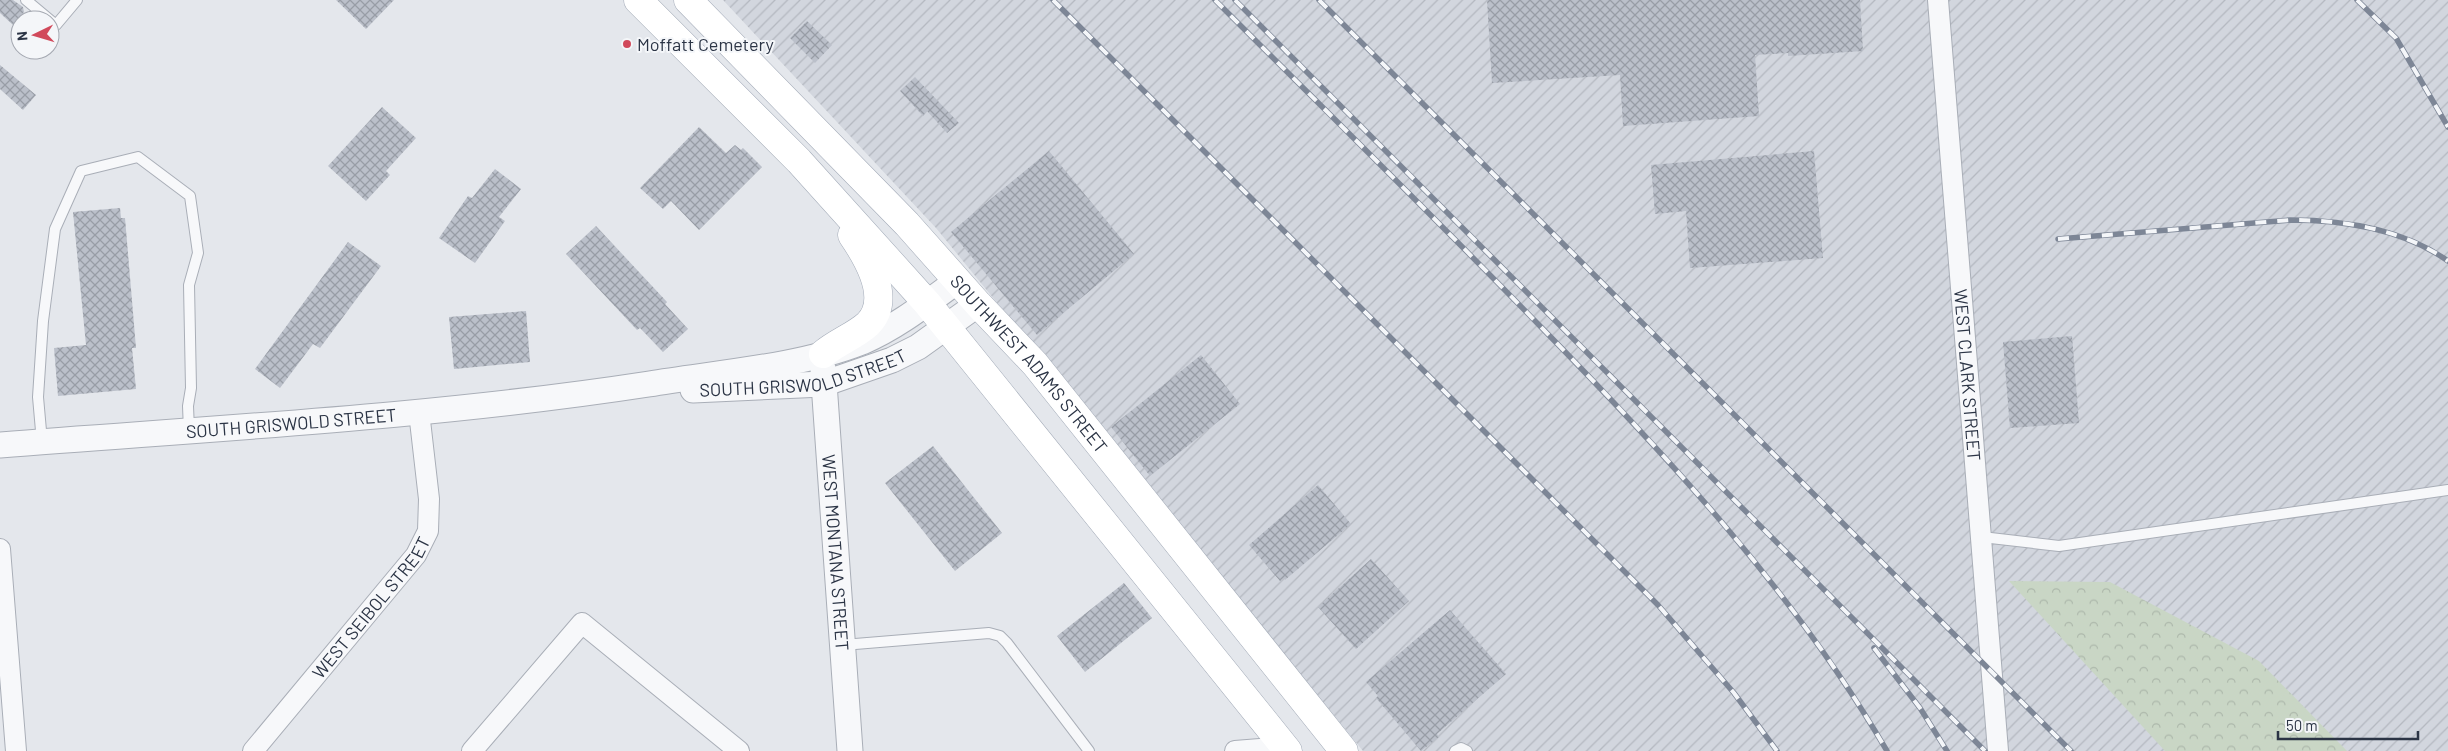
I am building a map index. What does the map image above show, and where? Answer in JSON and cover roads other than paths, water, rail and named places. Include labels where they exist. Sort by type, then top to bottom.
[{"type":"main road","name":"SOUTHWEST ADAMS STREET","points":[[638,0],[799,161],[927,303],[1286,749]]},
{"type":"main road","name":"SOUTHWEST ADAMS STREET","points":[[688,0],[907,224],[978,304],[1035,364],[1344,751]]},
{"type":"main road","points":[[799,161],[857,243],[872,272],[877,290],[877,307],[869,323],[823,354]]},
{"type":"street","name":"WEST CLARK STREET","points":[[1938,0],[1998,751]]},
{"type":"street","name":"SOUTH GRISWOLD STREET","points":[[0,445],[419,412],[583,394],[754,367],[823,354],[878,334],[927,303],[957,281]]},
{"type":"street","name":"SOUTH GRISWOLD STREET","points":[[583,394],[783,388],[823,384],[892,360],[918,347],[978,304]]},
{"type":"street","name":"WEST MONTANA STREET","points":[[823,354],[823,384],[850,751]]},
{"type":"street","name":"WEST SEIBOL STREET","points":[[253,751],[416,555],[428,531],[429,499],[419,412]]},
{"type":"street","points":[[0,549],[16,751]]},
{"type":"street","points":[[472,751],[582,623],[739,751]]},
{"type":"street","points":[[1235,751],[1286,749]]},
{"type":"lane","points":[[26,0],[56,25],[77,0]]},
{"type":"lane","points":[[42,442],[38,397],[43,321],[55,230],[81,171],[138,157],[190,196],[198,253],[188,285],[191,388],[188,406],[190,430]]},
{"type":"lane","points":[[1982,538],[2059,546],[2448,490]]},
{"type":"lane","points":[[842,645],[989,633],[1000,636],[1089,751]]},
{"type":"lane","points":[[1455,751],[1461,748],[1467,751]]},
{"type":"railway","points":[[1053,0],[1658,605],[1734,693],[1777,751]]},
{"type":"railway","points":[[1215,0],[1501,286],[1589,376],[1682,477],[1727,528],[1812,636],[1851,693],[1887,751]]},
{"type":"railway","points":[[1235,0],[1985,751]]},
{"type":"railway","points":[[1319,0],[2071,751]]},
{"type":"railway","points":[[2357,0],[2396,38],[2448,127]]},
{"type":"railway","points":[[2058,239],[2290,220],[2310,220],[2372,228],[2412,241],[2448,261]]},
{"type":"railway","points":[[1874,648],[1920,708],[1947,751]]},
{"type":"place","name":"Moffatt Cemetery","points":[[627,44]]}]
